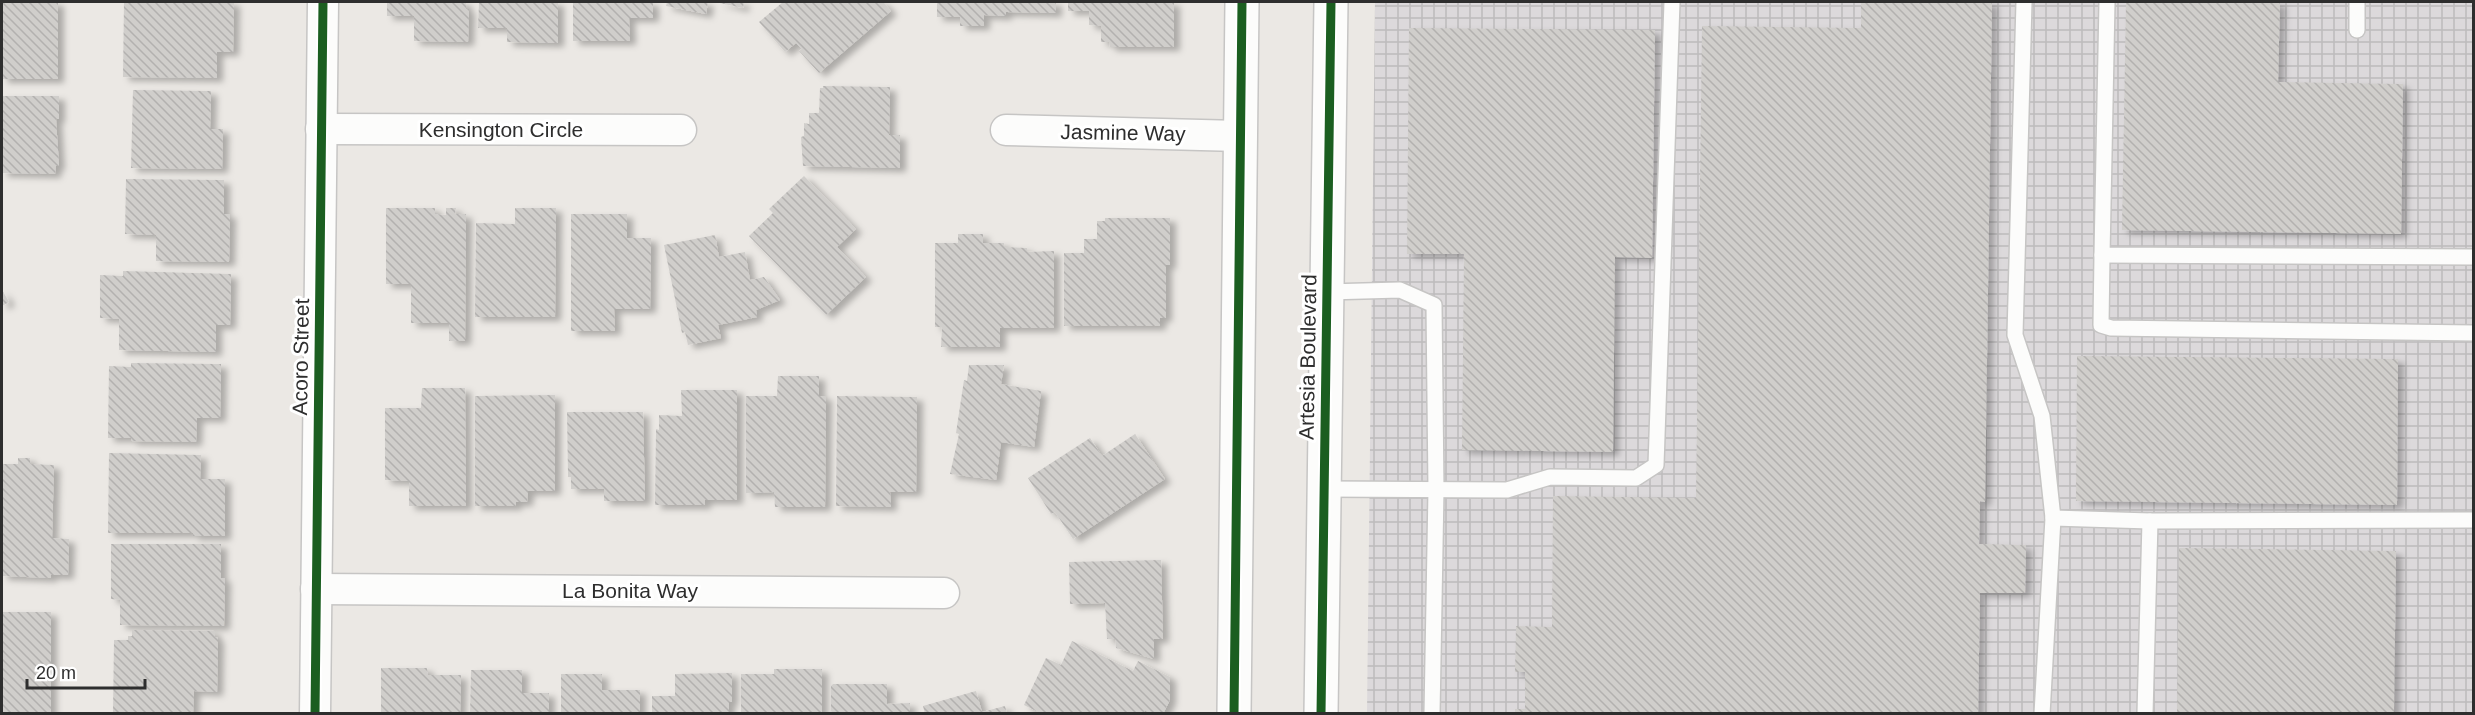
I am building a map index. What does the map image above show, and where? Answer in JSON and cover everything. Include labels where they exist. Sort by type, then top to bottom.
[{"type":"main road","points":[[1234,714],[1242,2]]},
{"type":"main road","name":"Artesia Boulevard","points":[[1321,714],[1330,2]]},
{"type":"street","name":"Acoro Street","points":[[315,714],[323,2]]},
{"type":"street","name":"Kensington Circle","points":[[321,129],[681,130]]},
{"type":"street","name":"Jasmine Way","points":[[1006,130],[1240,136]]},
{"type":"street","name":"La Bonita Way","points":[[316,589],[944,593]]},
{"type":"lane","points":[[1324,489],[1507,490],[1550,477],[1636,478],[1656,465],[1672,2]]},
{"type":"lane","points":[[2024,2],[2015,335],[2042,416],[2053,518],[2043,714]]},
{"type":"lane","points":[[2107,2],[2101,325],[2112,328],[2474,333]]},
{"type":"lane","points":[[2357,2],[2357,30]]},
{"type":"lane","points":[[2102,255],[2474,257]]},
{"type":"lane","points":[[1327,292],[1400,290],[1434,305],[1436,490],[1432,714]]},
{"type":"lane","points":[[2053,518],[2150,521],[2474,520]]},
{"type":"lane","points":[[2145,714],[2150,521]]},
{"type":"shaded area","points":[[1375,2],[2473,2],[2473,713],[1367,713]]},
{"type":"building","points":[[2,2],[58,2],[58,79],[2,79]]},
{"type":"building","points":[[124,2],[234,2],[233,52],[217,52],[217,78],[123,77]]},
{"type":"building","points":[[387,2],[466,2],[466,9],[469,9],[468,42],[414,41],[414,16],[387,16]]},
{"type":"building","points":[[479,2],[558,2],[558,43],[507,42],[507,28],[478,28]]},
{"type":"building","points":[[573,2],[653,2],[653,18],[629,18],[630,41],[573,41]]},
{"type":"building","points":[[667,2],[708,2],[706,14],[666,6]]},
{"type":"building","points":[[715,2],[744,2],[743,8]]},
{"type":"building","points":[[783,2],[883,2],[891,11],[819,73],[799,51],[802,49],[796,43],[785,52],[759,22]]},
{"type":"building","points":[[937,2],[1056,2],[1056,13],[1006,12],[1006,16],[984,15],[984,26],[960,26],[960,17],[937,17]]},
{"type":"building","points":[[1068,2],[1174,2],[1174,47],[1110,47],[1109,42],[1101,42],[1101,26],[1089,25],[1089,11],[1068,11]]},
{"type":"building","points":[[1861,2],[1992,2],[1985,502],[1980,501],[1979,544],[2026,545],[2025,593],[1980,593],[1978,714],[1515,714],[1515,709],[1525,709],[1525,672],[1515,672],[1516,626],[1552,627],[1553,496],[1696,498],[1702,26],[1861,28]]},
{"type":"building","points":[[2126,2],[2280,2],[2278,82],[2403,84],[2401,234],[2122,230]]},
{"type":"building","points":[[1409,28],[1655,30],[1652,258],[1615,257],[1613,452],[1462,450],[1464,254],[1407,254]]},
{"type":"building","points":[[823,86],[890,87],[889,135],[900,135],[900,168],[803,166],[801,137],[804,136],[804,123],[809,124],[809,113],[819,113],[820,88]]},
{"type":"building","points":[[133,90],[211,91],[210,129],[223,129],[222,169],[131,168]]},
{"type":"building","points":[[2,96],[59,96],[59,119],[56,119],[59,166],[56,166],[55,174],[2,173]]},
{"type":"building","points":[[804,176],[856,229],[837,247],[866,277],[826,315],[749,236],[773,213],[769,209]]},
{"type":"building","points":[[126,179],[224,180],[224,214],[230,214],[229,262],[156,261],[156,235],[125,234]]},
{"type":"building","points":[[386,208],[435,208],[435,214],[446,215],[446,208],[456,208],[455,214],[466,214],[465,341],[449,341],[449,323],[411,323],[411,284],[386,284]]},
{"type":"building","points":[[515,208],[556,208],[555,317],[475,317],[476,223],[515,224]]},
{"type":"building","points":[[571,214],[627,214],[627,238],[651,238],[650,309],[614,309],[615,331],[571,331]]},
{"type":"building","points":[[1105,218],[1170,218],[1170,265],[1166,265],[1166,318],[1160,318],[1160,326],[1064,326],[1064,253],[1084,253],[1084,239],[1097,239],[1097,221],[1105,221]]},
{"type":"building","points":[[958,234],[983,234],[983,243],[1004,243],[1004,247],[1027,248],[1027,252],[1054,251],[1054,328],[1000,328],[1000,347],[941,347],[942,327],[935,327],[935,243],[958,243]]},
{"type":"building","points":[[715,235],[719,257],[745,252],[750,280],[764,277],[780,300],[756,310],[757,317],[718,325],[721,338],[688,345],[685,332],[682,333],[664,245]]},
{"type":"building","points":[[123,271],[231,274],[230,325],[216,325],[216,352],[119,350],[119,319],[100,318],[100,275],[123,276]]},
{"type":"building","points":[[2,290],[9,302],[2,306]]},
{"type":"building","points":[[2077,356],[2398,359],[2397,505],[2076,501]]},
{"type":"building","points":[[131,363],[221,364],[220,418],[197,418],[196,442],[131,441],[131,438],[108,438],[109,366],[131,367]]},
{"type":"building","points":[[969,365],[1004,365],[1001,384],[1041,391],[1034,447],[1001,442],[996,480],[950,474],[959,434],[956,433],[964,380],[967,381]]},
{"type":"building","points":[[778,376],[819,376],[819,396],[826,396],[825,507],[775,507],[774,492],[746,493],[746,396],[777,396]]},
{"type":"building","points":[[422,388],[465,388],[466,506],[409,506],[409,481],[385,480],[385,408],[421,408]]},
{"type":"building","points":[[681,390],[737,390],[737,500],[705,500],[705,505],[655,505],[656,429],[659,430],[659,415],[682,416]]},
{"type":"building","points":[[555,395],[555,491],[528,491],[527,502],[516,502],[516,506],[475,506],[475,396]]},
{"type":"building","points":[[837,396],[917,397],[916,492],[890,492],[891,507],[836,506]]},
{"type":"building","points":[[567,412],[643,412],[645,501],[604,501],[604,489],[571,489],[571,477],[568,477]]},
{"type":"building","points":[[1135,434],[1165,479],[1073,539],[1055,512],[1051,514],[1028,478],[1090,438],[1102,456]]},
{"type":"building","points":[[109,453],[201,455],[200,479],[225,479],[225,536],[193,536],[193,533],[108,533]]},
{"type":"building","points":[[18,458],[30,458],[30,464],[54,465],[52,538],[69,539],[68,575],[51,575],[51,578],[2,576],[2,464],[18,464]]},
{"type":"building","points":[[111,544],[221,544],[221,578],[225,578],[224,626],[120,625],[120,600],[111,599]]},
{"type":"building","points":[[2179,548],[2396,551],[2394,714],[2177,714]]},
{"type":"building","points":[[1161,560],[1163,639],[1154,639],[1154,659],[1116,648],[1115,639],[1107,639],[1105,603],[1070,604],[1069,562]]},
{"type":"building","points":[[2,612],[51,612],[51,714],[2,714]]},
{"type":"building","points":[[132,630],[215,631],[215,637],[218,638],[217,692],[194,691],[193,714],[113,713],[114,640],[128,640],[128,636],[132,636]]},
{"type":"building","points":[[1072,641],[1133,671],[1138,661],[1170,677],[1170,700],[1163,714],[1151,714],[1145,710],[1143,714],[1042,714],[1024,705],[1046,658],[1061,665]]},
{"type":"building","points":[[381,668],[427,668],[428,675],[461,675],[460,714],[381,714]]},
{"type":"building","points":[[774,669],[822,669],[822,714],[741,714],[741,674],[774,674]]},
{"type":"building","points":[[471,670],[522,670],[522,693],[549,693],[549,714],[470,714]]},
{"type":"building","points":[[732,673],[732,702],[729,702],[729,714],[652,714],[652,696],[675,696],[675,674]]},
{"type":"building","points":[[561,674],[602,674],[602,690],[640,690],[640,714],[561,714]]},
{"type":"building","points":[[833,684],[887,684],[887,704],[910,703],[910,714],[833,714],[831,686]]},
{"type":"building","points":[[976,691],[982,712],[1005,706],[1007,714],[925,714],[923,706]]},
{"type":"cycle path","points":[[315,714],[323,2]]},
{"type":"cycle path","points":[[1234,714],[1242,2]]},
{"type":"cycle path","points":[[1321,714],[1331,2]]}]
